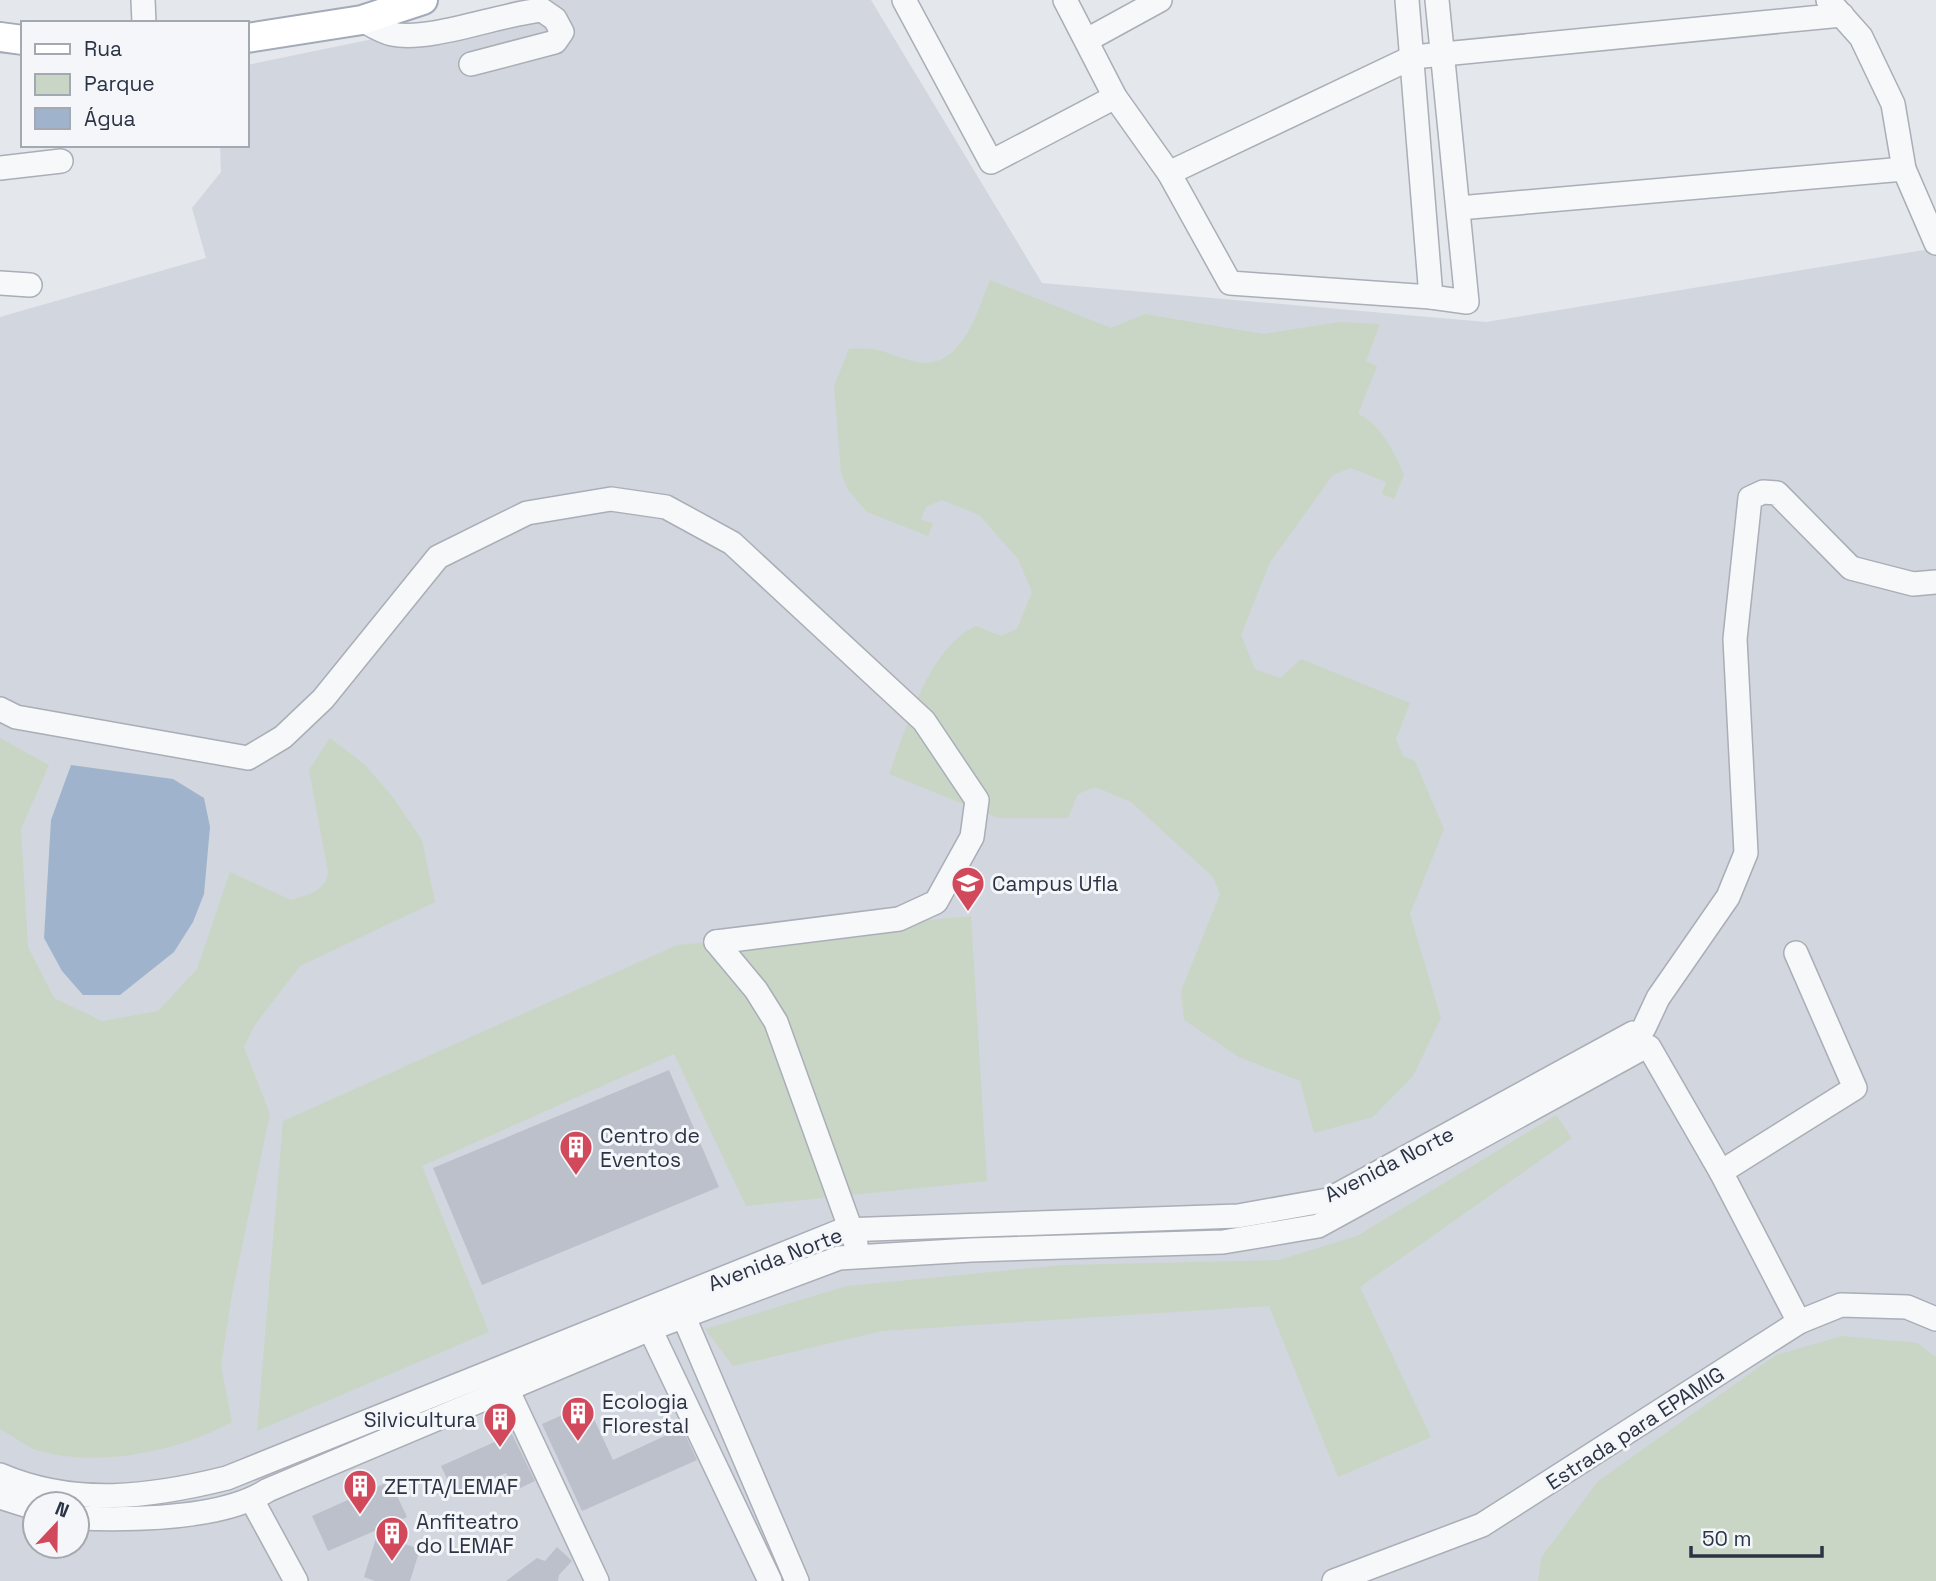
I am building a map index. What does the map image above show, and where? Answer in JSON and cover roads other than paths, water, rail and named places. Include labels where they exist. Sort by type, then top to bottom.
[{"type":"main road","points":[[248,38],[362,20],[422,0]]},
{"type":"main road","points":[[0,37],[21,40]]},
{"type":"street","points":[[144,0],[144,21]]},
{"type":"street","points":[[904,0],[991,162],[1115,97]]},
{"type":"street","points":[[1065,0],[1115,97],[1169,173],[1230,283],[1431,297],[1466,302],[1460,208],[1437,0]]},
{"type":"street","points":[[1087,40],[1160,0]]},
{"type":"street","points":[[1407,0],[1431,297]]},
{"type":"street","points":[[1169,173],[1413,57],[1835,8],[1861,37],[1893,104],[1904,169],[1936,243]]},
{"type":"street","points":[[362,20],[391,34],[419,35],[519,12],[542,10],[555,19],[562,32],[555,42],[471,64]]},
{"type":"street","points":[[0,168],[61,161]]},
{"type":"street","points":[[1460,208],[1904,169]]},
{"type":"street","points":[[0,283],[30,285]]},
{"type":"street","points":[[1799,1322],[1721,1172],[1642,1039],[1658,998],[1728,897],[1746,853],[1735,639],[1750,498],[1763,492],[1777,493],[1850,568],[1913,584],[1936,582]]},
{"type":"street","points":[[0,709],[16,717],[248,758],[283,737],[323,699],[438,557],[527,513],[611,499],[666,507],[733,543],[924,721],[977,800],[972,836],[936,902],[899,919],[716,942],[756,990],[776,1022],[861,1257]]},
{"type":"street","points":[[1721,1172],[1855,1088],[1796,953]]},
{"type":"street","name":"Avenida Norte","points":[[0,1475],[39,1488],[112,1498],[149,1494],[228,1478],[478,1374],[843,1230],[1238,1216],[1328,1200],[1642,1039]]},
{"type":"street","name":"Avenida Norte","points":[[91,1519],[128,1520],[208,1510],[253,1497],[683,1315],[839,1258],[1223,1242],[1318,1226],[1642,1039]]},
{"type":"street","name":"Estrada para EPAMIG","points":[[1334,1581],[1482,1525],[1799,1322],[1841,1305],[1906,1307],[1936,1319]]},
{"type":"street","points":[[683,1315],[797,1581]]},
{"type":"street","points":[[650,1329],[770,1581]]},
{"type":"street","points":[[508,1391],[597,1581]]},
{"type":"street","points":[[253,1469],[265,1477],[253,1497]]},
{"type":"street","points":[[228,1478],[226,1492],[253,1497]]},
{"type":"street","points":[[728,1494],[754,1481]]},
{"type":"street","points":[[0,1497],[21,1504]]},
{"type":"street","points":[[253,1497],[296,1581]]},
{"type":"water","points":[[71,765],[173,779],[204,798],[210,827],[204,894],[193,922],[174,952],[120,995],[83,995],[62,971],[44,938],[51,820]]},
{"type":"place","name":"Campus Ufla","points":[[968,913]]},
{"type":"place","name":"Centro de Eventos","points":[[576,1177]]},
{"type":"place","name":"Ecologia Florestal","points":[[578,1443]]},
{"type":"place","name":"Silvicultura","points":[[500,1449]]},
{"type":"place","name":"ZETTA/LEMAF","points":[[360,1516]]},
{"type":"place","name":"Anfiteatro do LEMAF","points":[[392,1563]]}]
